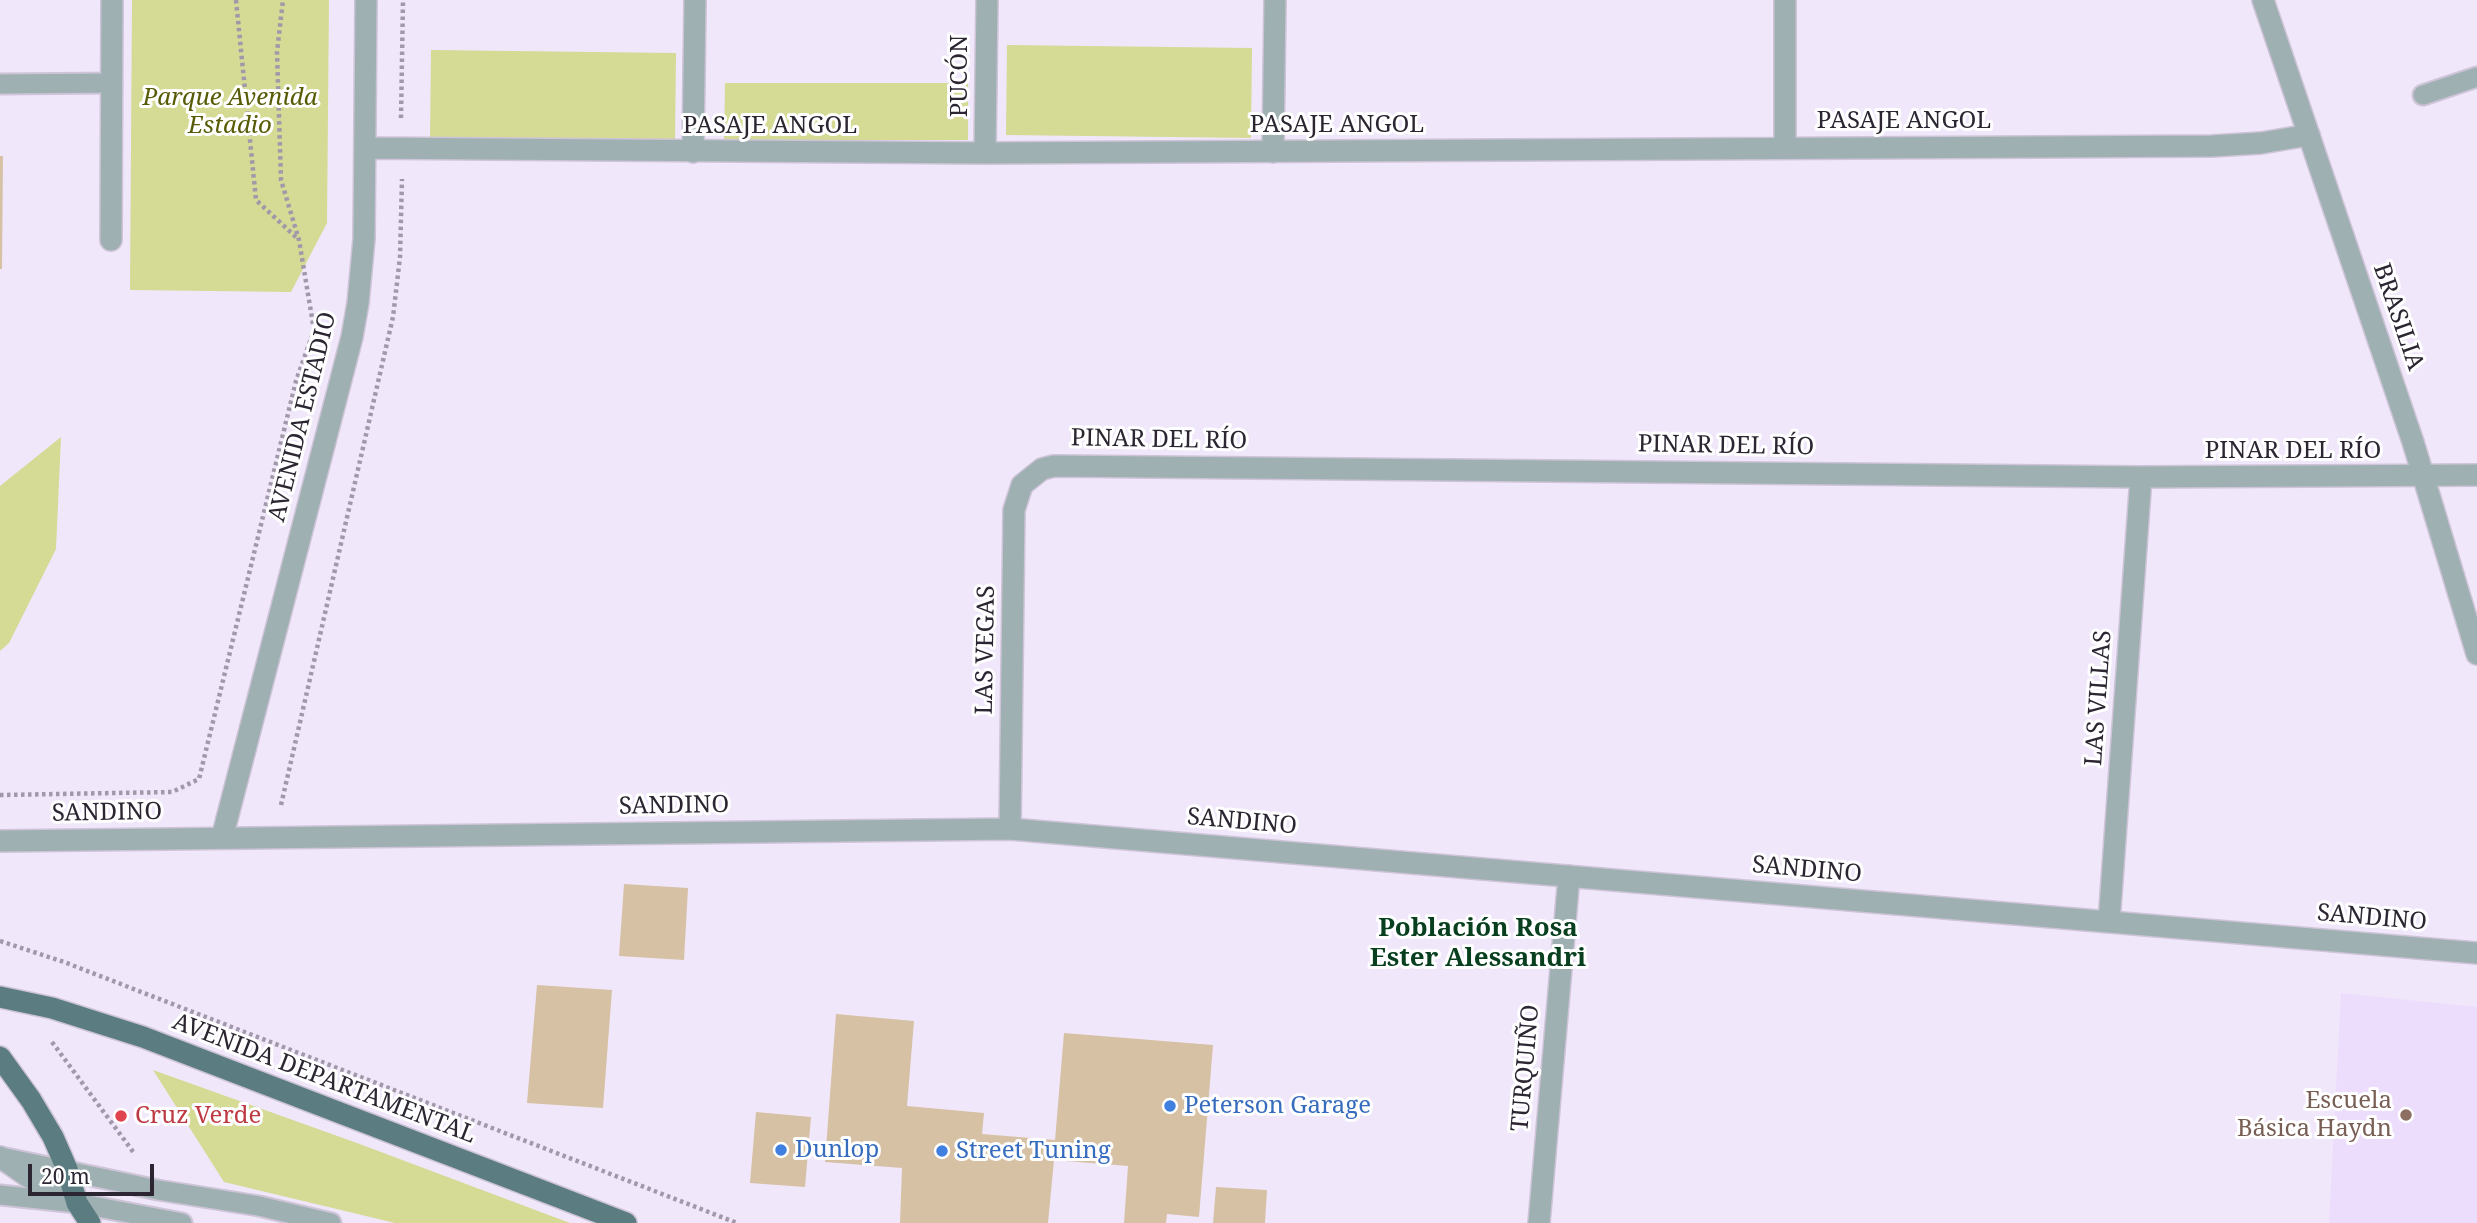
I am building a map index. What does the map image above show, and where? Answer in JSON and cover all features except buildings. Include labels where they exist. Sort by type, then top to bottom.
[{"type":"main road","name":"AVENIDA DEPARTAMENTAL","points":[[0,997],[143,1037],[626,1223]]},
{"type":"main road","points":[[0,1057],[53,1137],[67,1169],[77,1203],[90,1223]]},
{"type":"street","points":[[111,240],[112,0]]},
{"type":"street","name":"AVENIDA ESTADIO","points":[[222,838],[352,337],[363,268],[366,0]]},
{"type":"street","points":[[693,152],[695,0]]},
{"type":"street","name":"PUCÓN","points":[[985,153],[987,0]]},
{"type":"street","points":[[1273,152],[1275,0]]},
{"type":"street","points":[[1785,0],[1785,148]]},
{"type":"street","name":"BRASILIA","points":[[2263,0],[2423,477],[2477,654]]},
{"type":"street","name":"PASAJE ANGOL","points":[[365,148],[985,153],[2212,146],[2261,143],[2309,135]]},
{"type":"street","name":"PINAR DEL RÍO","points":[[1031,476],[1042,469],[1065,465],[2141,477],[2477,475]]},
{"type":"street","name":"LAS VEGAS","points":[[1010,829],[1014,510],[1022,485],[1031,476]]},
{"type":"street","name":"LAS VILLAS","points":[[2109,922],[2141,477]]},
{"type":"street","name":"SANDINO","points":[[0,841],[1010,829],[2477,953]]},
{"type":"street","name":"TURQUIÑO","points":[[1539,1223],[1569,876]]},
{"type":"street","points":[[0,1157],[77,1203]]},
{"type":"lane","points":[[2423,94],[2477,77]]},
{"type":"lane","points":[[0,84],[111,83]]},
{"type":"lane","points":[[0,1157],[158,1190],[258,1206],[331,1223]]},
{"type":"lane","points":[[0,1195],[77,1203],[182,1223]]},
{"type":"path","points":[[236,0],[256,200],[299,240]]},
{"type":"path","points":[[0,795],[172,792],[199,779],[296,381],[314,330],[299,240],[281,180],[278,52],[283,0]]},
{"type":"path","points":[[0,941],[64,962],[737,1223]]},
{"type":"path","points":[[22,1002],[147,1171],[158,1190]]},
{"type":"shaded area","name":"Escuela Básica Haydn","points":[[2341,993],[2477,1007],[2477,1223],[2329,1223]]},
{"type":"green space","name":"Parque Avenida Estadio","points":[[132,0],[329,0],[327,223],[291,292],[130,290]]},
{"type":"green space","points":[[1007,45],[1252,48],[1251,138],[1006,135]]},
{"type":"green space","points":[[431,50],[676,53],[675,142],[430,139]]},
{"type":"green space","points":[[725,83],[968,83],[968,140],[724,140]]},
{"type":"green space","points":[[61,437],[56,549],[9,643],[0,651],[0,486]]},
{"type":"green space","points":[[153,1070],[570,1223],[395,1223],[224,1182]]},
{"type":"place","name":"Peterson Garage","points":[[1170,1106]]},
{"type":"place","name":"Escuela Básica Haydn","points":[[2406,1115]]},
{"type":"place","name":"Cruz Verde","points":[[121,1116]]},
{"type":"place","name":"Dunlop","points":[[781,1150]]},
{"type":"place","name":"Street Tuning","points":[[942,1151]]},
{"type":"district","name":"Población Rosa Ester Alessandri","points":[[1478,944]]}]
